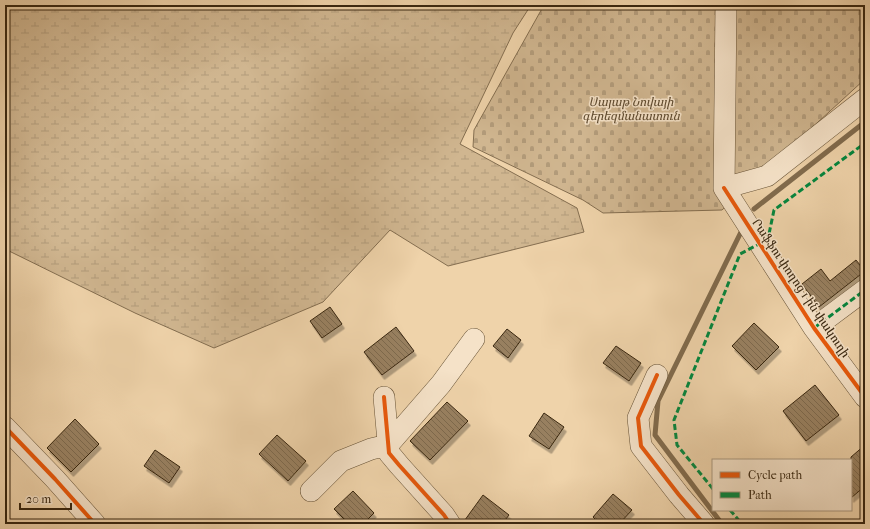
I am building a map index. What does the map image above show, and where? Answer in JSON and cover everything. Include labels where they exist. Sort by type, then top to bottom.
[{"type":"street","points":[[726,5],[724,188],[767,176],[865,99]]},
{"type":"street","name":"Րաֆֆու փողոց 1-ին փակուղի","points":[[724,188],[814,328],[865,397]]},
{"type":"street","points":[[814,328],[865,290]]},
{"type":"street","points":[[311,491],[341,462],[370,449],[388,446],[441,384],[474,339]]},
{"type":"street","points":[[657,375],[638,418],[641,446],[679,495],[704,524]]},
{"type":"street","points":[[384,397],[389,453],[444,515],[450,524]]},
{"type":"street","points":[[5,427],[55,478],[95,524]]},
{"type":"green space","points":[[5,5],[531,5],[513,33],[460,144],[577,208],[584,232],[448,266],[390,230],[323,302],[214,348],[135,313],[5,249]]},
{"type":"green space","name":"Սայաթ Նովայի գերեզմանատուն","points":[[544,5],[865,5],[865,79],[722,210],[603,213],[583,200],[473,147],[474,130]]},
{"type":"building","points":[[856,260],[865,271],[819,307],[802,284],[821,269],[830,281]]},
{"type":"building","points":[[330,307],[342,324],[322,338],[310,321]]},
{"type":"building","points":[[754,323],[779,347],[756,370],[732,346]]},
{"type":"building","points":[[396,327],[414,351],[382,375],[364,352]]},
{"type":"building","points":[[507,329],[521,340],[508,358],[493,346]]},
{"type":"building","points":[[616,346],[641,363],[629,381],[603,363]]},
{"type":"building","points":[[815,385],[839,415],[806,441],[783,411]]},
{"type":"building","points":[[447,402],[468,421],[430,460],[410,441]]},
{"type":"building","points":[[544,413],[564,427],[549,449],[529,436]]},
{"type":"building","points":[[75,419],[99,444],[71,472],[47,448]]},
{"type":"building","points":[[277,435],[306,461],[288,481],[259,454]]},
{"type":"building","points":[[865,445],[865,486],[852,497],[852,459],[851,457]]},
{"type":"building","points":[[155,450],[180,467],[169,483],[144,466]]},
{"type":"building","points":[[353,491],[374,513],[363,524],[349,524],[334,509]]},
{"type":"building","points":[[613,494],[632,510],[619,524],[600,524],[593,517]]},
{"type":"building","points":[[483,495],[509,515],[502,524],[462,524]]},
{"type":"waterway","points":[[754,209],[865,122]]},
{"type":"waterway","points":[[712,511],[655,435],[658,401],[741,232]]},
{"type":"waterway","points":[[712,511],[722,524]]},
{"type":"marked path","points":[[712,488],[677,445],[674,420],[740,254],[759,244],[769,234],[774,210],[865,143]]},
{"type":"marked path","points":[[814,328],[865,290]]},
{"type":"marked path","points":[[731,511],[742,524]]},
{"type":"cycle path","points":[[724,188],[814,328],[865,397]]},
{"type":"cycle path","points":[[657,375],[638,418],[641,446],[679,495],[704,524]]},
{"type":"cycle path","points":[[384,397],[389,453],[444,515],[450,524]]},
{"type":"cycle path","points":[[5,427],[55,479],[95,524]]}]
